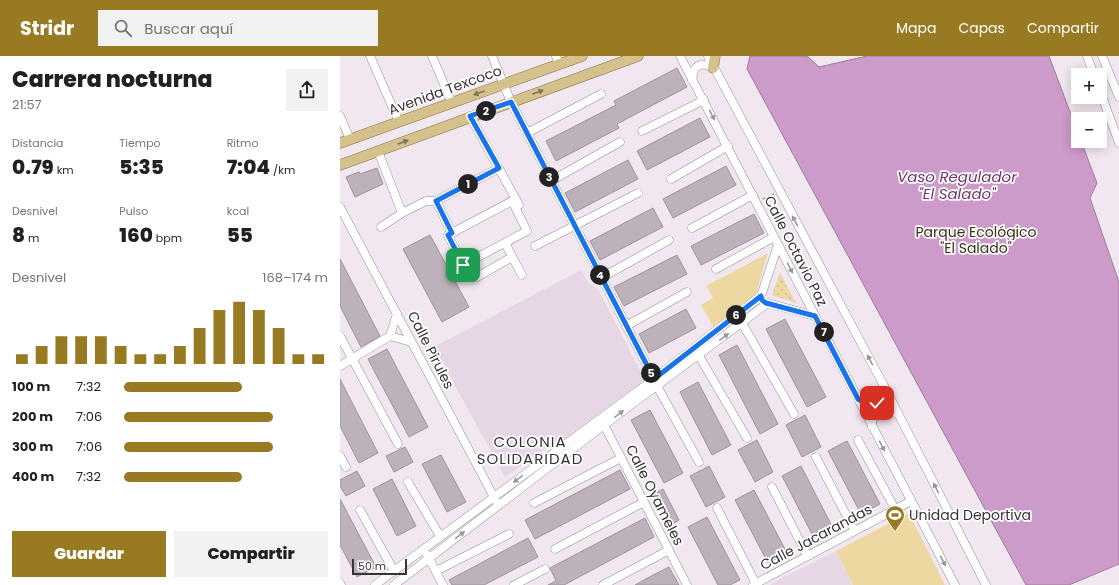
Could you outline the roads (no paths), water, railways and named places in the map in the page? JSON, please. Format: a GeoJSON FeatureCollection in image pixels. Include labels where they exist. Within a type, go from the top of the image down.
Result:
{"type":"FeatureCollection","features":[{"type":"Feature","properties":{"kind":"main road","name":"Avenida Texcoco"},"geometry":{"type":"LineString","coordinates":[[340,143],[504,84],[557,60],[582,56]]}},
{"type":"Feature","properties":{"kind":"main road"},"geometry":{"type":"LineString","coordinates":[[340,165],[470,116],[638,56]]}},
{"type":"Feature","properties":{"kind":"main road"},"geometry":{"type":"LineString","coordinates":[[713,68],[715,56]]}},
{"type":"Feature","properties":{"kind":"street"},"geometry":{"type":"LineString","coordinates":[[370,56],[399,122]]}},
{"type":"Feature","properties":{"kind":"street"},"geometry":{"type":"LineString","coordinates":[[432,56],[452,102]]}},
{"type":"Feature","properties":{"kind":"street"},"geometry":{"type":"LineString","coordinates":[[492,56],[511,102],[551,181],[576,226],[655,382],[699,462]]}},
{"type":"Feature","properties":{"kind":"street","name":"Calle Octavio Paz"},"geometry":{"type":"LineString","coordinates":[[680,56],[753,194],[872,428],[912,501],[955,585]]}},
{"type":"Feature","properties":{"kind":"street","name":"Calle Octavio Paz"},"geometry":{"type":"LineString","coordinates":[[708,56],[713,68],[883,384],[986,585]]}},
{"type":"Feature","properties":{"kind":"street"},"geometry":{"type":"LineString","coordinates":[[1087,56],[1091,68]]}},
{"type":"Feature","properties":{"kind":"street"},"geometry":{"type":"LineString","coordinates":[[1102,56],[1119,97],[1107,102]]}},
{"type":"Feature","properties":{"kind":"street"},"geometry":{"type":"LineString","coordinates":[[692,80],[694,70],[699,65],[705,64],[713,68]]}},
{"type":"Feature","properties":{"kind":"street"},"geometry":{"type":"LineString","coordinates":[[527,133],[601,94]]}},
{"type":"Feature","properties":{"kind":"street"},"geometry":{"type":"LineString","coordinates":[[642,131],[704,100]]}},
{"type":"Feature","properties":{"kind":"street"},"geometry":{"type":"LineString","coordinates":[[1105,104],[1119,143]]}},
{"type":"Feature","properties":{"kind":"street"},"geometry":{"type":"LineString","coordinates":[[340,116],[350,139]]}},
{"type":"Feature","properties":{"kind":"street"},"geometry":{"type":"LineString","coordinates":[[470,116],[516,199],[519,205],[515,207],[528,232],[463,265],[448,235],[516,199]]}},
{"type":"Feature","properties":{"kind":"street"},"geometry":{"type":"LineString","coordinates":[[551,181],[620,142]]}},
{"type":"Feature","properties":{"kind":"street"},"geometry":{"type":"LineString","coordinates":[[671,179],[728,146]]}},
{"type":"Feature","properties":{"kind":"street"},"geometry":{"type":"LineString","coordinates":[[378,151],[402,213]]}},
{"type":"Feature","properties":{"kind":"street"},"geometry":{"type":"LineString","coordinates":[[381,227],[402,213],[426,202],[436,201],[499,168]]}},
{"type":"Feature","properties":{"kind":"street"},"geometry":{"type":"LineString","coordinates":[[535,246],[638,193]]}},
{"type":"Feature","properties":{"kind":"street"},"geometry":{"type":"LineString","coordinates":[[692,228],[753,194]]}},
{"type":"Feature","properties":{"kind":"street"},"geometry":{"type":"LineString","coordinates":[[436,201],[452,233]]}},
{"type":"Feature","properties":{"kind":"street","name":"Calle Pirules"},"geometry":{"type":"LineString","coordinates":[[340,207],[493,498],[500,505]]}},
{"type":"Feature","properties":{"kind":"street"},"geometry":{"type":"LineString","coordinates":[[716,269],[774,237]]}},
{"type":"Feature","properties":{"kind":"street"},"geometry":{"type":"LineString","coordinates":[[601,278],[669,240]]}},
{"type":"Feature","properties":{"kind":"street"},"geometry":{"type":"LineString","coordinates":[[505,243],[522,275]]}},
{"type":"Feature","properties":{"kind":"street"},"geometry":{"type":"LineString","coordinates":[[394,585],[604,425],[761,296],[778,245]]}},
{"type":"Feature","properties":{"kind":"street"},"geometry":{"type":"LineString","coordinates":[[477,277],[512,257]]}},
{"type":"Feature","properties":{"kind":"street"},"geometry":{"type":"LineString","coordinates":[[626,326],[687,292]]}},
{"type":"Feature","properties":{"kind":"street"},"geometry":{"type":"LineString","coordinates":[[761,296],[762,300],[768,304],[815,316]]}},
{"type":"Feature","properties":{"kind":"street"},"geometry":{"type":"LineString","coordinates":[[375,585],[600,417],[699,356],[768,304]]}},
{"type":"Feature","properties":{"kind":"street"},"geometry":{"type":"LineString","coordinates":[[340,366],[390,336],[397,314]]}},
{"type":"Feature","properties":{"kind":"street"},"geometry":{"type":"LineString","coordinates":[[742,323],[794,414]]}},
{"type":"Feature","properties":{"kind":"street"},"geometry":{"type":"LineString","coordinates":[[340,336],[398,444]]}},
{"type":"Feature","properties":{"kind":"street"},"geometry":{"type":"LineString","coordinates":[[390,336],[411,342]]}},
{"type":"Feature","properties":{"kind":"street"},"geometry":{"type":"LineString","coordinates":[[699,356],[747,438]]}},
{"type":"Feature","properties":{"kind":"street"},"geometry":{"type":"LineString","coordinates":[[858,399],[867,404],[877,403],[884,395],[883,384]]}},
{"type":"Feature","properties":{"kind":"street"},"geometry":{"type":"LineString","coordinates":[[872,428],[874,417],[879,411],[887,409],[898,415]]}},
{"type":"Feature","properties":{"kind":"street","name":"Calle Oyameles"},"geometry":{"type":"LineString","coordinates":[[600,417],[687,585]]}},
{"type":"Feature","properties":{"kind":"street"},"geometry":{"type":"LineString","coordinates":[[858,440],[895,510]]}},
{"type":"Feature","properties":{"kind":"street"},"geometry":{"type":"LineString","coordinates":[[340,456],[346,467]]}},
{"type":"Feature","properties":{"kind":"street"},"geometry":{"type":"LineString","coordinates":[[816,457],[854,530]]}},
{"type":"Feature","properties":{"kind":"street"},"geometry":{"type":"LineString","coordinates":[[534,503],[621,458]]}},
{"type":"Feature","properties":{"kind":"street"},"geometry":{"type":"LineString","coordinates":[[408,482],[440,536]]}},
{"type":"Feature","properties":{"kind":"street"},"geometry":{"type":"LineString","coordinates":[[772,487],[807,556]]}},
{"type":"Feature","properties":{"kind":"street","name":"Calle Jacarandas"},"geometry":{"type":"LineString","coordinates":[[755,584],[854,530],[912,501]]}},
{"type":"Feature","properties":{"kind":"street"},"geometry":{"type":"LineString","coordinates":[[555,549],[644,502]]}},
{"type":"Feature","properties":{"kind":"street"},"geometry":{"type":"LineString","coordinates":[[717,508],[755,584]]}},
{"type":"Feature","properties":{"kind":"street"},"geometry":{"type":"LineString","coordinates":[[360,510],[394,571]]}},
{"type":"Feature","properties":{"kind":"street"},"geometry":{"type":"LineString","coordinates":[[436,572],[509,534]]}},
{"type":"Feature","properties":{"kind":"street"},"geometry":{"type":"LineString","coordinates":[[424,549],[443,585]]}},
{"type":"Feature","properties":{"kind":"street"},"geometry":{"type":"LineString","coordinates":[[603,585],[669,550]]}},
{"type":"Feature","properties":{"kind":"street"},"geometry":{"type":"LineString","coordinates":[[514,585],[545,569]]}},
{"type":"Feature","properties":{"kind":"water","name":"Vaso Regulador \"El Salado\""},"geometry":{"type":"Polygon","coordinates":[[[750,56],[807,56],[819,67],[867,56],[1049,56],[1071,114],[1071,148],[1084,148],[1097,183],[1090,198],[1119,282],[1119,564],[1069,585],[1026,585],[747,69],[750,56]]]}},
{"type":"Feature","properties":{"kind":"place","name":"Unidad Deportiva"},"geometry":{"type":"Point","coordinates":[895,532]}},
{"type":"Feature","properties":{"kind":"district","name":"COLONIA SOLIDARIDAD"},"geometry":{"type":"Point","coordinates":[530,450]}},
{"type":"Feature","properties":{"kind":"park label","name":"Parque Ecológico \"El Salado\""},"geometry":{"type":"Point","coordinates":[976,240]}}]}
